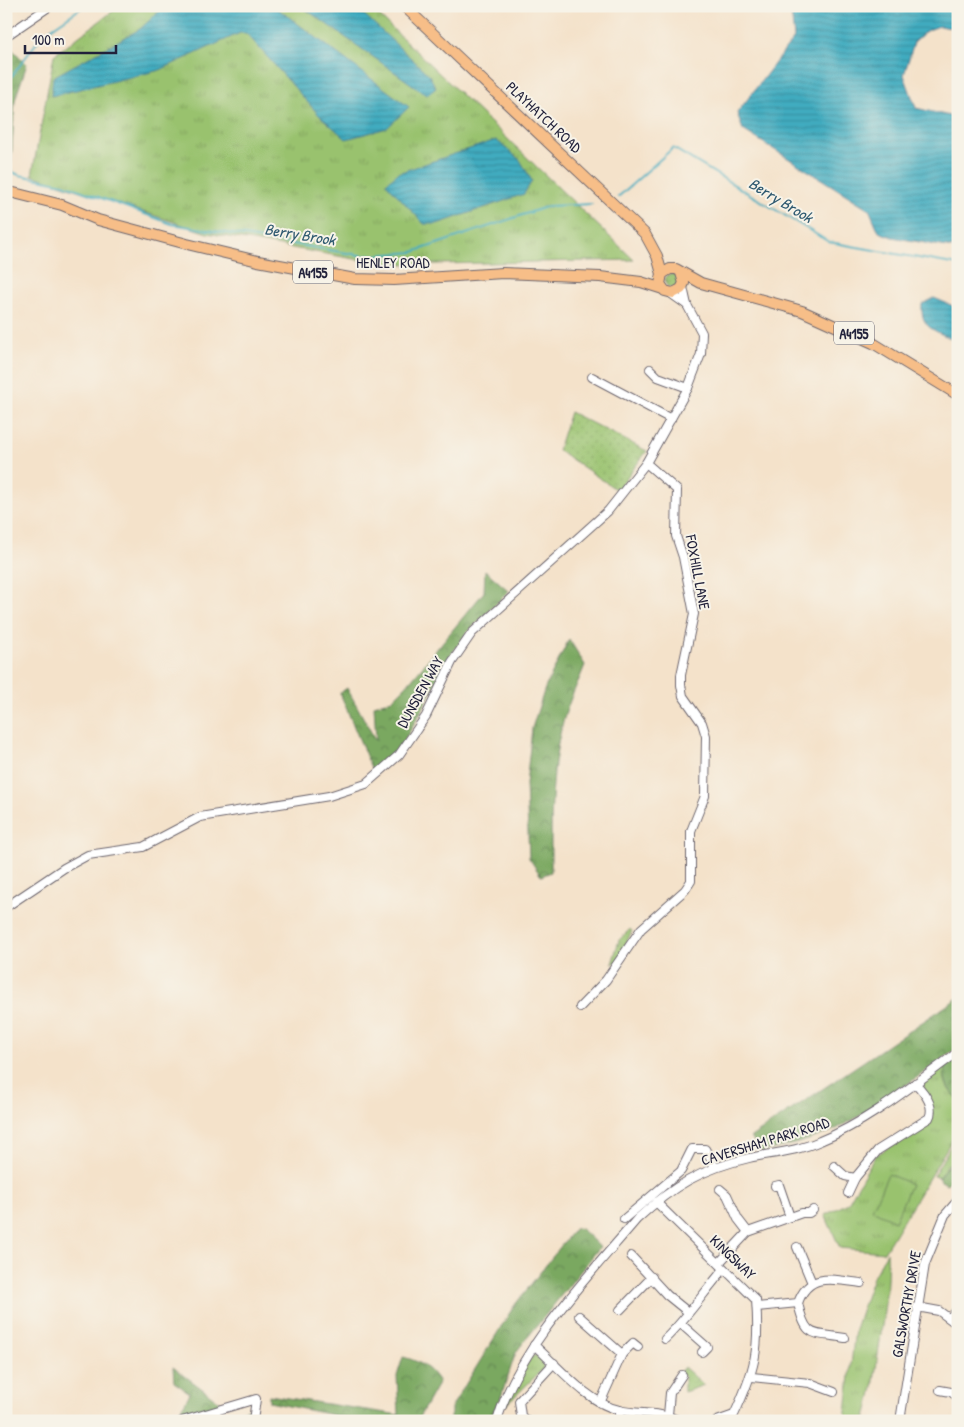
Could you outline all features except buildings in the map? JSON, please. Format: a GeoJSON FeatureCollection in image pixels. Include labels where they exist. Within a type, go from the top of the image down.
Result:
{"type":"FeatureCollection","features":[{"type":"Feature","properties":{"kind":"main road","name":"PLAYHATCH ROAD"},"geometry":{"type":"LineString","coordinates":[[404,6],[636,225],[649,240],[657,256],[661,274]]}},
{"type":"Feature","properties":{"kind":"main road","name":"HENLEY ROAD"},"geometry":{"type":"LineString","coordinates":[[6,191],[62,205],[98,220],[187,244],[267,263],[355,278],[394,280],[502,273],[600,277],[642,282],[667,291]]}},
{"type":"Feature","properties":{"kind":"main road","name":"PLAYHATCH ROAD"},"geometry":{"type":"LineString","coordinates":[[657,256],[677,271]]}},
{"type":"Feature","properties":{"kind":"main road"},"geometry":{"type":"LineString","coordinates":[[677,271],[684,279],[683,286],[676,292],[667,291],[660,284],[661,274],[677,271]]}},
{"type":"Feature","properties":{"kind":"main road","name":"A4155"},"geometry":{"type":"LineString","coordinates":[[677,271],[701,283],[802,311],[847,330],[958,395]]}},
{"type":"Feature","properties":{"kind":"main road","name":"HENLEY ROAD"},"geometry":{"type":"LineString","coordinates":[[642,282],[661,274]]}},
{"type":"Feature","properties":{"kind":"main road","name":"A4155"},"geometry":{"type":"LineString","coordinates":[[683,286],[701,283]]}},
{"type":"Feature","properties":{"kind":"street"},"geometry":{"type":"LineString","coordinates":[[6,36],[50,6]]}},
{"type":"Feature","properties":{"kind":"street","name":"DUNSDEN WAY"},"geometry":{"type":"LineString","coordinates":[[6,907],[64,868],[88,855],[143,847],[200,817],[329,796],[366,784],[399,755],[426,716],[452,662],[472,633],[608,511],[646,463],[688,388],[699,363],[702,344],[700,328],[687,305],[683,286]]}},
{"type":"Feature","properties":{"kind":"street","name":"DUNSDEN WAY"},"geometry":{"type":"LineString","coordinates":[[667,291],[687,305]]}},
{"type":"Feature","properties":{"kind":"street"},"geometry":{"type":"LineString","coordinates":[[650,369],[658,377],[688,388]]}},
{"type":"Feature","properties":{"kind":"street"},"geometry":{"type":"LineString","coordinates":[[592,377],[671,419]]}},
{"type":"Feature","properties":{"kind":"street","name":"FOXHILL LANE"},"geometry":{"type":"LineString","coordinates":[[580,1007],[606,980],[641,929],[685,890],[691,881],[691,831],[705,796],[706,736],[702,723],[683,696],[681,685],[694,614],[683,556],[676,536],[677,490],[646,463]]}},
{"type":"Feature","properties":{"kind":"street","name":"CAVERSHAM PARK ROAD"},"geometry":{"type":"LineString","coordinates":[[497,1421],[512,1383],[534,1345],[637,1219],[656,1202],[678,1185],[715,1167],[818,1142],[850,1127],[958,1052]]}},
{"type":"Feature","properties":{"kind":"street"},"geometry":{"type":"LineString","coordinates":[[848,1193],[855,1178],[878,1150],[929,1118],[931,1113],[930,1106],[915,1083]]}},
{"type":"Feature","properties":{"kind":"street"},"geometry":{"type":"LineString","coordinates":[[626,1216],[681,1171],[692,1149],[705,1149],[715,1167]]}},
{"type":"Feature","properties":{"kind":"street"},"geometry":{"type":"LineString","coordinates":[[834,1166],[845,1176],[855,1178]]}},
{"type":"Feature","properties":{"kind":"street"},"geometry":{"type":"LineString","coordinates":[[778,1185],[790,1217]]}},
{"type":"Feature","properties":{"kind":"street"},"geometry":{"type":"LineString","coordinates":[[720,1189],[727,1195],[738,1219],[748,1232]]}},
{"type":"Feature","properties":{"kind":"street","name":"GALSWORTHY DRIVE"},"geometry":{"type":"LineString","coordinates":[[900,1421],[924,1264],[945,1215],[958,1200]]}},
{"type":"Feature","properties":{"kind":"street","name":"KINGSWAY"},"geometry":{"type":"LineString","coordinates":[[656,1202],[754,1296],[757,1307]]}},
{"type":"Feature","properties":{"kind":"street"},"geometry":{"type":"LineString","coordinates":[[665,1339],[681,1324],[748,1232],[802,1213],[809,1213],[813,1210]]}},
{"type":"Feature","properties":{"kind":"street"},"geometry":{"type":"LineString","coordinates":[[801,1250],[812,1283]]}},
{"type":"Feature","properties":{"kind":"street"},"geometry":{"type":"LineString","coordinates":[[631,1256],[688,1312]]}},
{"type":"Feature","properties":{"kind":"street"},"geometry":{"type":"LineString","coordinates":[[620,1305],[652,1277]]}},
{"type":"Feature","properties":{"kind":"street"},"geometry":{"type":"LineString","coordinates":[[845,1338],[836,1333],[813,1334],[807,1330],[798,1303],[800,1297],[812,1283],[822,1279],[858,1281]]}},
{"type":"Feature","properties":{"kind":"street"},"geometry":{"type":"LineString","coordinates":[[717,1421],[737,1418],[752,1376],[758,1334],[757,1307],[798,1303]]}},
{"type":"Feature","properties":{"kind":"street"},"geometry":{"type":"LineString","coordinates":[[917,1307],[939,1311],[958,1325]]}},
{"type":"Feature","properties":{"kind":"street"},"geometry":{"type":"LineString","coordinates":[[950,1318],[958,1309]]}},
{"type":"Feature","properties":{"kind":"street"},"geometry":{"type":"LineString","coordinates":[[579,1316],[622,1354]]}},
{"type":"Feature","properties":{"kind":"street"},"geometry":{"type":"LineString","coordinates":[[681,1324],[706,1349]]}},
{"type":"Feature","properties":{"kind":"street"},"geometry":{"type":"LineString","coordinates":[[600,1403],[622,1354],[635,1343]]}},
{"type":"Feature","properties":{"kind":"street"},"geometry":{"type":"LineString","coordinates":[[534,1345],[600,1403],[620,1410],[668,1415],[680,1421]]}},
{"type":"Feature","properties":{"kind":"street"},"geometry":{"type":"LineString","coordinates":[[527,1421],[521,1416],[519,1401],[554,1363]]}},
{"type":"Feature","properties":{"kind":"street"},"geometry":{"type":"LineString","coordinates":[[752,1376],[810,1384],[834,1392]]}},
{"type":"Feature","properties":{"kind":"street"},"geometry":{"type":"LineString","coordinates":[[668,1415],[670,1393],[680,1380]]}},
{"type":"Feature","properties":{"kind":"street"},"geometry":{"type":"LineString","coordinates":[[940,1390],[951,1392],[958,1397]]}},
{"type":"Feature","properties":{"kind":"street"},"geometry":{"type":"LineString","coordinates":[[182,1421],[256,1399],[253,1421]]}},
{"type":"Feature","properties":{"kind":"street"},"geometry":{"type":"LineString","coordinates":[[618,1421],[620,1410]]}},
{"type":"Feature","properties":{"kind":"green space"},"geometry":{"type":"Polygon","coordinates":[[[120,6],[369,6],[634,260],[389,265],[207,233],[32,175],[54,55],[120,6]]]}},
{"type":"Feature","properties":{"kind":"green space"},"geometry":{"type":"Polygon","coordinates":[[[6,43],[27,64],[15,100],[11,164],[6,164],[6,43]]]}},
{"type":"Feature","properties":{"kind":"green space"},"geometry":{"type":"Polygon","coordinates":[[[672,274],[677,276],[679,281],[677,286],[672,288],[667,286],[665,281],[667,276],[672,274]]]}},
{"type":"Feature","properties":{"kind":"green space"},"geometry":{"type":"Polygon","coordinates":[[[570,412],[647,451],[617,490],[558,450],[570,412]]]}},
{"type":"Feature","properties":{"kind":"green space"},"geometry":{"type":"Polygon","coordinates":[[[485,570],[509,591],[466,634],[445,663],[422,710],[394,759],[372,770],[340,693],[347,688],[376,741],[374,705],[392,700],[407,685],[484,592],[485,570]]]}},
{"type":"Feature","properties":{"kind":"green space"},"geometry":{"type":"Polygon","coordinates":[[[569,639],[585,665],[568,706],[557,750],[552,791],[551,872],[541,876],[529,858],[526,784],[532,728],[545,688],[569,639]]]}},
{"type":"Feature","properties":{"kind":"green space"},"geometry":{"type":"Polygon","coordinates":[[[630,929],[632,931],[617,962],[612,964],[619,940],[630,929]]]}},
{"type":"Feature","properties":{"kind":"green space"},"geometry":{"type":"Polygon","coordinates":[[[958,998],[958,1048],[882,1101],[836,1129],[798,1143],[759,1152],[751,1137],[958,998]]]}},
{"type":"Feature","properties":{"kind":"green space"},"geometry":{"type":"Polygon","coordinates":[[[958,1058],[957,1099],[947,1084],[945,1067],[958,1058]]]}},
{"type":"Feature","properties":{"kind":"green space"},"geometry":{"type":"Polygon","coordinates":[[[945,1067],[947,1085],[958,1099],[958,1130],[884,1252],[840,1248],[825,1215],[848,1203],[875,1156],[931,1120],[923,1085],[926,1079],[945,1067]]]}},
{"type":"Feature","properties":{"kind":"green space"},"geometry":{"type":"Polygon","coordinates":[[[958,1134],[956,1162],[947,1165],[939,1177],[933,1176],[958,1134]]]}},
{"type":"Feature","properties":{"kind":"green space"},"geometry":{"type":"Polygon","coordinates":[[[958,1157],[958,1173],[947,1184],[941,1181],[939,1177],[941,1174],[948,1166],[956,1162],[958,1157]]]}},
{"type":"Feature","properties":{"kind":"green space"},"geometry":{"type":"Polygon","coordinates":[[[888,1174],[911,1184],[895,1221],[872,1210],[888,1174]]]}},
{"type":"Feature","properties":{"kind":"green space"},"geometry":{"type":"Polygon","coordinates":[[[575,1228],[581,1229],[600,1247],[516,1352],[493,1421],[451,1421],[451,1408],[514,1306],[575,1228]]]}},
{"type":"Feature","properties":{"kind":"green space"},"geometry":{"type":"Polygon","coordinates":[[[887,1252],[884,1308],[868,1411],[865,1421],[845,1421],[855,1329],[873,1277],[887,1252]]]}},
{"type":"Feature","properties":{"kind":"green space"},"geometry":{"type":"Polygon","coordinates":[[[535,1355],[542,1358],[544,1363],[543,1369],[505,1406],[530,1358],[535,1355]]]}},
{"type":"Feature","properties":{"kind":"green space"},"geometry":{"type":"Polygon","coordinates":[[[403,1357],[424,1365],[439,1382],[417,1421],[362,1421],[269,1402],[269,1395],[399,1415],[397,1376],[403,1357]]]}},
{"type":"Feature","properties":{"kind":"green space"},"geometry":{"type":"Polygon","coordinates":[[[173,1367],[225,1406],[175,1421],[190,1393],[174,1382],[173,1367]]]}},
{"type":"Feature","properties":{"kind":"green space"},"geometry":{"type":"Polygon","coordinates":[[[684,1367],[704,1385],[684,1392],[684,1377],[679,1373],[684,1367]]]}},
{"type":"Feature","properties":{"kind":"green space"},"geometry":{"type":"Polygon","coordinates":[[[251,1408],[250,1421],[212,1421],[251,1408]]]}},
{"type":"Feature","properties":{"kind":"water"},"geometry":{"type":"Polygon","coordinates":[[[165,6],[274,6],[409,107],[387,128],[346,139],[319,115],[246,33],[240,33],[160,70],[51,96],[53,77],[140,29],[165,6]]]}},
{"type":"Feature","properties":{"kind":"water"},"geometry":{"type":"Polygon","coordinates":[[[301,6],[355,6],[429,75],[436,88],[427,95],[301,6]]]}},
{"type":"Feature","properties":{"kind":"water"},"geometry":{"type":"Polygon","coordinates":[[[793,6],[958,6],[958,29],[939,26],[926,31],[914,42],[904,75],[916,108],[958,118],[958,249],[892,237],[879,232],[869,209],[743,130],[737,113],[794,38],[791,10],[793,6]]]}},
{"type":"Feature","properties":{"kind":"water"},"geometry":{"type":"Polygon","coordinates":[[[496,140],[520,160],[532,181],[524,194],[437,224],[424,224],[386,183],[398,173],[496,140]]]}},
{"type":"Feature","properties":{"kind":"water"},"geometry":{"type":"Polygon","coordinates":[[[934,298],[958,308],[958,344],[932,329],[924,320],[922,304],[934,298]]]}},
{"type":"Feature","properties":{"kind":"waterway"},"geometry":{"type":"LineString","coordinates":[[6,84],[43,34],[84,6]]}},
{"type":"Feature","properties":{"kind":"waterway","name":"Berry Brook"},"geometry":{"type":"LineString","coordinates":[[618,197],[673,148],[829,242],[958,265]]}},
{"type":"Feature","properties":{"kind":"waterway","name":"Berry Brook"},"geometry":{"type":"LineString","coordinates":[[6,169],[19,175],[63,184],[172,224],[365,256],[413,252],[549,206],[592,204]]}}]}
